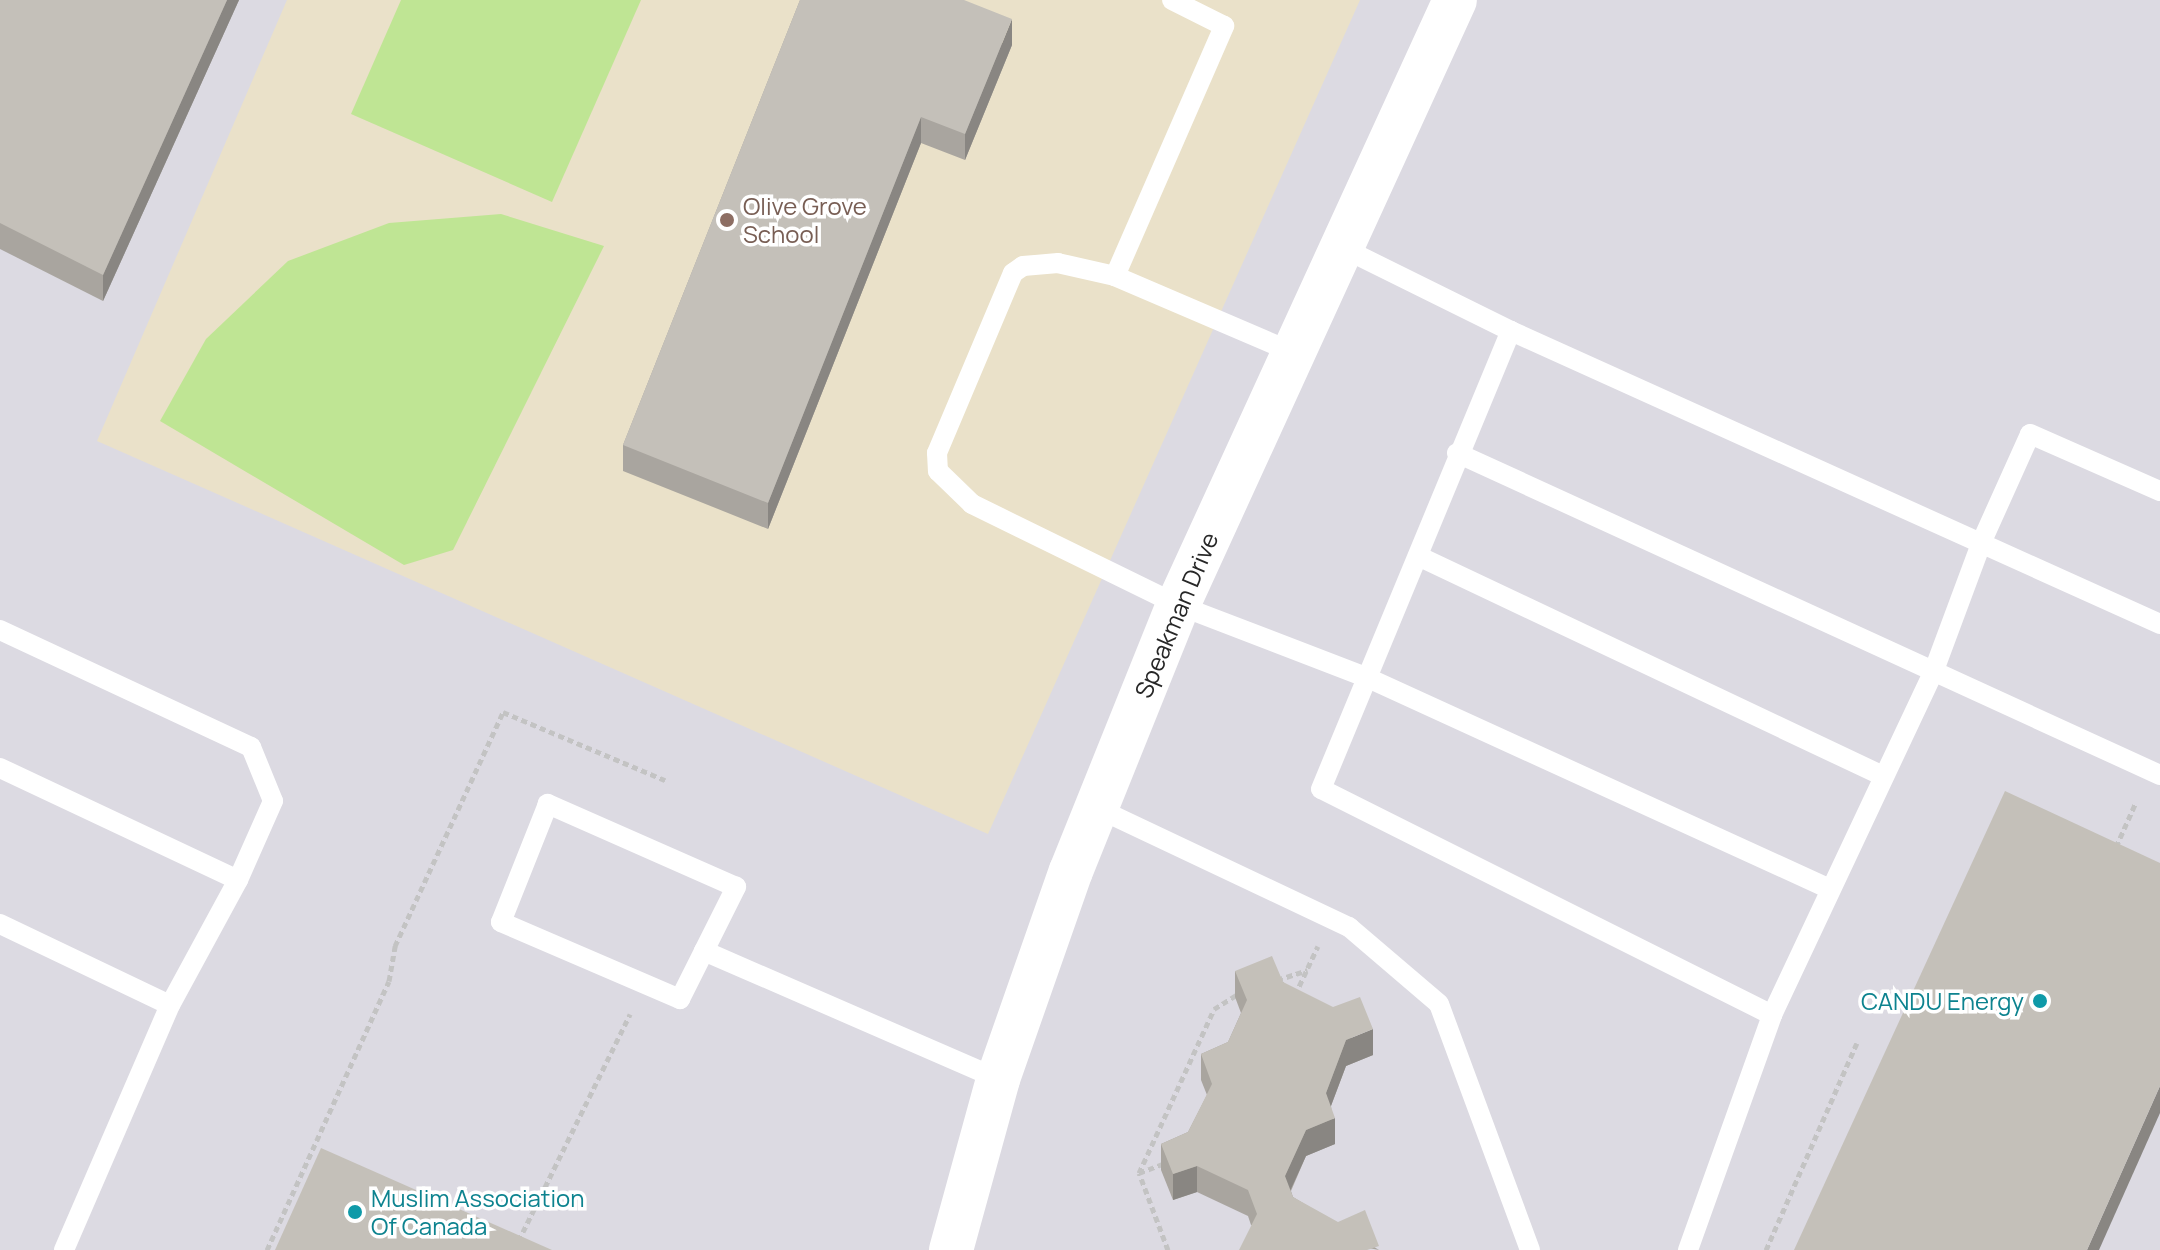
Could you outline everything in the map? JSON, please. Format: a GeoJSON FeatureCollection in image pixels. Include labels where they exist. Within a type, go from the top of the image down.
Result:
{"type":"FeatureCollection","features":[{"type":"Feature","properties":{"kind":"street","name":"Speakman Drive"},"geometry":{"type":"LineString","coordinates":[[951,1250],[998,1079],[1097,808],[1178,605],[1455,0]]}},
{"type":"Feature","properties":{"kind":"lane"},"geometry":{"type":"LineString","coordinates":[[1115,276],[1224,26],[1172,0]]}},
{"type":"Feature","properties":{"kind":"lane"},"geometry":{"type":"LineString","coordinates":[[1341,247],[1511,331],[1982,541],[2160,624]]}},
{"type":"Feature","properties":{"kind":"lane"},"geometry":{"type":"LineString","coordinates":[[1292,352],[1115,276],[1058,263],[1023,266],[1013,273],[937,453],[938,471],[972,504],[1178,605],[1368,678],[1830,889]]}},
{"type":"Feature","properties":{"kind":"lane"},"geometry":{"type":"LineString","coordinates":[[1511,331],[1457,453],[1418,556],[1321,789],[1772,1015]]}},
{"type":"Feature","properties":{"kind":"lane"},"geometry":{"type":"LineString","coordinates":[[1688,1250],[1772,1015],[1933,673],[1982,541],[2030,434],[2160,491]]}},
{"type":"Feature","properties":{"kind":"lane"},"geometry":{"type":"LineString","coordinates":[[1457,453],[2155,772]]}},
{"type":"Feature","properties":{"kind":"lane"},"geometry":{"type":"LineString","coordinates":[[1418,556],[1883,776]]}},
{"type":"Feature","properties":{"kind":"lane"},"geometry":{"type":"LineString","coordinates":[[0,630],[251,747],[273,801],[238,880],[170,1005],[64,1250]]}},
{"type":"Feature","properties":{"kind":"lane"},"geometry":{"type":"LineString","coordinates":[[0,768],[238,880]]}},
{"type":"Feature","properties":{"kind":"lane"},"geometry":{"type":"LineString","coordinates":[[548,804],[736,887],[704,951],[680,999],[501,922],[548,804]]}},
{"type":"Feature","properties":{"kind":"lane"},"geometry":{"type":"LineString","coordinates":[[1097,808],[1349,927],[1439,1004],[1530,1250]]}},
{"type":"Feature","properties":{"kind":"lane"},"geometry":{"type":"LineString","coordinates":[[0,924],[170,1005]]}},
{"type":"Feature","properties":{"kind":"lane"},"geometry":{"type":"LineString","coordinates":[[704,951],[998,1079]]}},
{"type":"Feature","properties":{"kind":"path"},"geometry":{"type":"LineString","coordinates":[[267,1250],[389,981],[395,946],[503,712],[665,780]]}},
{"type":"Feature","properties":{"kind":"path"},"geometry":{"type":"LineString","coordinates":[[2109,863],[2155,772]]}},
{"type":"Feature","properties":{"kind":"path"},"geometry":{"type":"LineString","coordinates":[[1293,1000],[1332,919]]}},
{"type":"Feature","properties":{"kind":"path"},"geometry":{"type":"LineString","coordinates":[[1265,985],[1307,970]]}},
{"type":"Feature","properties":{"kind":"path"},"geometry":{"type":"LineString","coordinates":[[514,1250],[645,983]]}},
{"type":"Feature","properties":{"kind":"path"},"geometry":{"type":"LineString","coordinates":[[1168,1250],[1139,1173],[1214,1009],[1223,999],[1251,990]]}},
{"type":"Feature","properties":{"kind":"path"},"geometry":{"type":"LineString","coordinates":[[1766,1250],[1857,1043]]}},
{"type":"Feature","properties":{"kind":"path"},"geometry":{"type":"LineString","coordinates":[[313,1149],[327,1155]]}},
{"type":"Feature","properties":{"kind":"path"},"geometry":{"type":"LineString","coordinates":[[1139,1173],[1175,1159]]}},
{"type":"Feature","properties":{"kind":"path"},"geometry":{"type":"LineString","coordinates":[[504,1236],[526,1246]]}},
{"type":"Feature","properties":{"kind":"shaded area"},"geometry":{"type":"Polygon","coordinates":[[[0,0],[2160,0],[2160,1250],[0,1250],[0,0]]]}},
{"type":"Feature","properties":{"kind":"shaded area","name":"Olive Grove School"},"geometry":{"type":"Polygon","coordinates":[[[287,0],[1360,0],[988,834],[97,441],[287,0]]]}},
{"type":"Feature","properties":{"kind":"green space"},"geometry":{"type":"Polygon","coordinates":[[[401,0],[641,0],[552,202],[351,114],[401,0]]]}},
{"type":"Feature","properties":{"kind":"green space"},"geometry":{"type":"Polygon","coordinates":[[[501,214],[604,246],[453,550],[404,565],[160,421],[206,339],[288,261],[389,223],[501,214]]]}},
{"type":"Feature","properties":{"kind":"building"},"geometry":{"type":"Polygon","coordinates":[[[0,0],[227,0],[103,275],[0,223],[0,0]]]}},
{"type":"Feature","properties":{"kind":"building"},"geometry":{"type":"Polygon","coordinates":[[[800,0],[964,0],[1012,19],[965,134],[921,117],[768,503],[623,445],[800,0]]]}},
{"type":"Feature","properties":{"kind":"building","name":"CANDU Energy"},"geometry":{"type":"Polygon","coordinates":[[[2005,791],[2160,863],[2160,1086],[2087,1250],[1794,1250],[2005,791]]]}},
{"type":"Feature","properties":{"kind":"building"},"geometry":{"type":"Polygon","coordinates":[[[1272,956],[1283,982],[1333,1007],[1360,997],[1373,1029],[1346,1040],[1326,1093],[1335,1118],[1306,1130],[1285,1176],[1293,1197],[1338,1222],[1365,1210],[1379,1246],[1367,1250],[1239,1250],[1257,1214],[1248,1190],[1197,1166],[1173,1174],[1161,1144],[1188,1132],[1212,1084],[1201,1054],[1228,1042],[1247,1000],[1235,971],[1272,956]]]}},
{"type":"Feature","properties":{"kind":"building"},"geometry":{"type":"Polygon","coordinates":[[[321,1148],[552,1250],[275,1250],[321,1148]]]}},
{"type":"Feature","properties":{"kind":"place","name":"Olive Grove School"},"geometry":{"type":"Point","coordinates":[727,220]}},
{"type":"Feature","properties":{"kind":"place","name":"CANDU Energy"},"geometry":{"type":"Point","coordinates":[2040,1001]}},
{"type":"Feature","properties":{"kind":"place","name":"Muslim Association Of Canada"},"geometry":{"type":"Point","coordinates":[355,1212]}}]}
